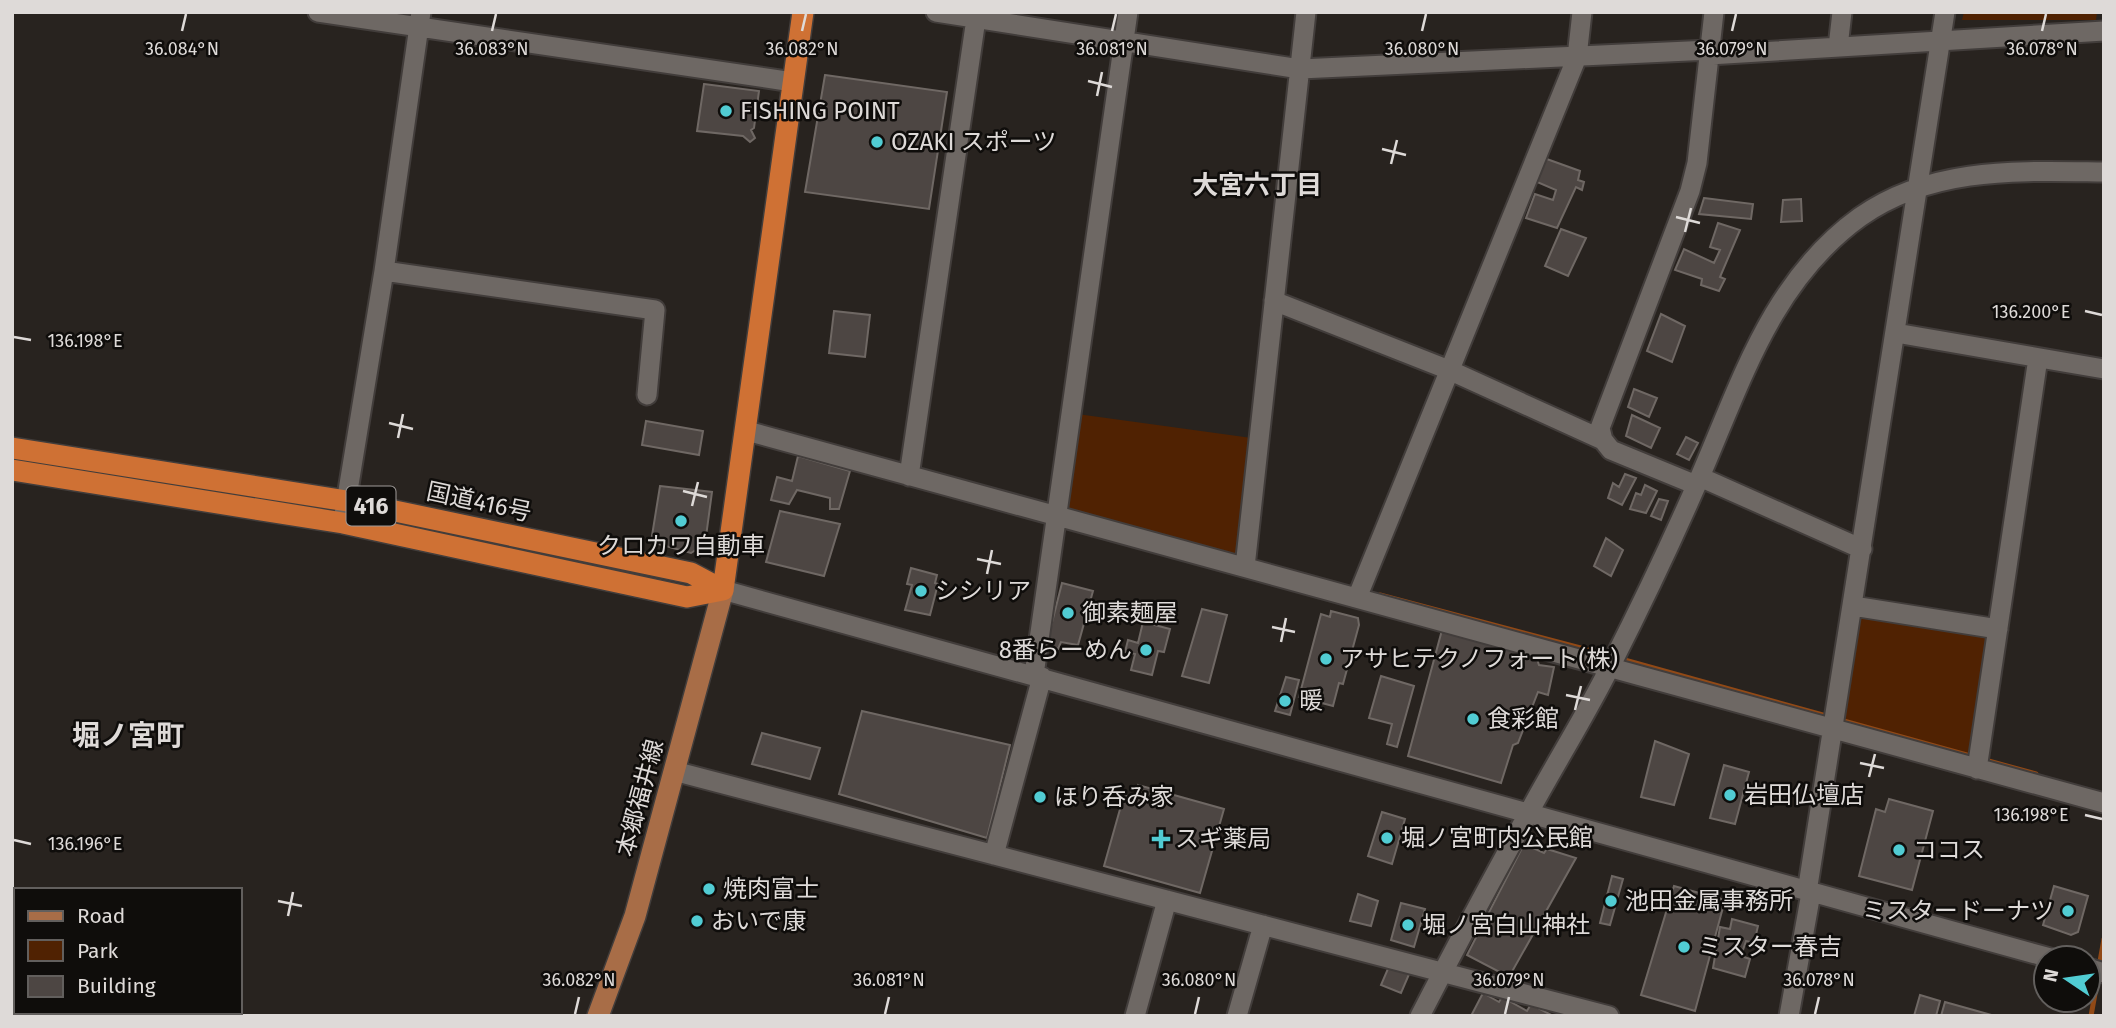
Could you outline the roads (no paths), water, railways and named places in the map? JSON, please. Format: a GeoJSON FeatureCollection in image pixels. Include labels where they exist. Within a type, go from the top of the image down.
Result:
{"type":"FeatureCollection","features":[{"type":"Feature","properties":{"kind":"highway"},"geometry":{"type":"LineString","coordinates":[[723,590],[803,12]]}},
{"type":"Feature","properties":{"kind":"highway","name":"国道416号"},"geometry":{"type":"LineString","coordinates":[[12,448],[347,501],[691,573],[723,590]]}},
{"type":"Feature","properties":{"kind":"highway","name":"国道416号"},"geometry":{"type":"LineString","coordinates":[[12,470],[343,523],[687,597],[723,590]]}},
{"type":"Feature","properties":{"kind":"main road","name":"本郷福井線"},"geometry":{"type":"LineString","coordinates":[[598,1016],[630,932],[723,590]]}},
{"type":"Feature","properties":{"kind":"street"},"geometry":{"type":"LineString","coordinates":[[318,12],[420,19],[793,82]]}},
{"type":"Feature","properties":{"kind":"street"},"geometry":{"type":"LineString","coordinates":[[936,12],[976,15],[1300,69],[1838,47],[2104,30]]}},
{"type":"Feature","properties":{"kind":"street"},"geometry":{"type":"LineString","coordinates":[[994,855],[1038,676],[1056,516],[1128,12]]}},
{"type":"Feature","properties":{"kind":"street"},"geometry":{"type":"LineString","coordinates":[[1245,567],[1306,12]]}},
{"type":"Feature","properties":{"kind":"street"},"geometry":{"type":"LineString","coordinates":[[1357,598],[1577,57],[1583,12]]}},
{"type":"Feature","properties":{"kind":"street"},"geometry":{"type":"LineString","coordinates":[[1714,12],[1697,163],[1690,191],[1600,428],[1603,440],[1611,450],[1698,481],[1862,548]]}},
{"type":"Feature","properties":{"kind":"street"},"geometry":{"type":"LineString","coordinates":[[1838,47],[1842,12]]}},
{"type":"Feature","properties":{"kind":"street"},"geometry":{"type":"LineString","coordinates":[[1789,1016],[1945,12]]}},
{"type":"Feature","properties":{"kind":"street"},"geometry":{"type":"LineString","coordinates":[[909,475],[976,15]]}},
{"type":"Feature","properties":{"kind":"street"},"geometry":{"type":"LineString","coordinates":[[343,523],[384,271],[420,19]]}},
{"type":"Feature","properties":{"kind":"street"},"geometry":{"type":"LineString","coordinates":[[1420,1016],[1528,813],[1610,667],[1698,481],[1757,341],[1777,306],[1803,271],[1833,238],[1863,216],[1919,188],[1976,173],[2104,172]]}},
{"type":"Feature","properties":{"kind":"street"},"geometry":{"type":"LineString","coordinates":[[384,271],[654,310],[647,395]]}},
{"type":"Feature","properties":{"kind":"street"},"geometry":{"type":"LineString","coordinates":[[1274,301],[1449,370],[1603,440]]}},
{"type":"Feature","properties":{"kind":"street"},"geometry":{"type":"LineString","coordinates":[[1896,334],[2104,369]]}},
{"type":"Feature","properties":{"kind":"street"},"geometry":{"type":"LineString","coordinates":[[1977,769],[2038,358]]}},
{"type":"Feature","properties":{"kind":"street"},"geometry":{"type":"LineString","coordinates":[[747,431],[2104,803]]}},
{"type":"Feature","properties":{"kind":"street"},"geometry":{"type":"LineString","coordinates":[[723,590],[2032,953]]}},
{"type":"Feature","properties":{"kind":"street"},"geometry":{"type":"LineString","coordinates":[[1853,606],[1998,629]]}},
{"type":"Feature","properties":{"kind":"street"},"geometry":{"type":"LineString","coordinates":[[674,771],[1443,971],[1578,1012],[1609,1016]]}},
{"type":"Feature","properties":{"kind":"street"},"geometry":{"type":"LineString","coordinates":[[1135,1016],[1167,900]]}},
{"type":"Feature","properties":{"kind":"street"},"geometry":{"type":"LineString","coordinates":[[1237,1016],[1263,925]]}},
{"type":"Feature","properties":{"kind":"waterway"},"geometry":{"type":"LineString","coordinates":[[1380,595],[1611,656]]}},
{"type":"Feature","properties":{"kind":"waterway"},"geometry":{"type":"LineString","coordinates":[[1621,659],[1830,717]]}},
{"type":"Feature","properties":{"kind":"waterway"},"geometry":{"type":"LineString","coordinates":[[1840,720],[2036,774]]}},
{"type":"Feature","properties":{"kind":"waterway"},"geometry":{"type":"LineString","coordinates":[[2102,950],[2104,939]]}},
{"type":"Feature","properties":{"kind":"place","name":"FISHING POINT"},"geometry":{"type":"Point","coordinates":[726,111]}},
{"type":"Feature","properties":{"kind":"place","name":"OZAKI スポーツ"},"geometry":{"type":"Point","coordinates":[877,142]}},
{"type":"Feature","properties":{"kind":"place","name":"クロカワ自動車"},"geometry":{"type":"Point","coordinates":[681,521]}},
{"type":"Feature","properties":{"kind":"place","name":"シシリア"},"geometry":{"type":"Point","coordinates":[921,591]}},
{"type":"Feature","properties":{"kind":"place","name":"御素麺屋"},"geometry":{"type":"Point","coordinates":[1068,613]}},
{"type":"Feature","properties":{"kind":"place","name":"8番らーめん"},"geometry":{"type":"Point","coordinates":[1146,650]}},
{"type":"Feature","properties":{"kind":"place","name":"アサヒテクノフォート(株)"},"geometry":{"type":"Point","coordinates":[1326,659]}},
{"type":"Feature","properties":{"kind":"place","name":"暖"},"geometry":{"type":"Point","coordinates":[1285,701]}},
{"type":"Feature","properties":{"kind":"place","name":"食彩館"},"geometry":{"type":"Point","coordinates":[1473,719]}},
{"type":"Feature","properties":{"kind":"place","name":"岩田仏壇店"},"geometry":{"type":"Point","coordinates":[1730,795]}},
{"type":"Feature","properties":{"kind":"place","name":"ほり呑み家"},"geometry":{"type":"Point","coordinates":[1040,797]}},
{"type":"Feature","properties":{"kind":"place","name":"堀ノ宮町内公民館"},"geometry":{"type":"Point","coordinates":[1387,838]}},
{"type":"Feature","properties":{"kind":"place","name":"スギ薬局"},"geometry":{"type":"Point","coordinates":[1161,839]}},
{"type":"Feature","properties":{"kind":"place","name":"ココス"},"geometry":{"type":"Point","coordinates":[1899,850]}},
{"type":"Feature","properties":{"kind":"place","name":"焼肉富士"},"geometry":{"type":"Point","coordinates":[709,889]}},
{"type":"Feature","properties":{"kind":"place","name":"池田金属事務所"},"geometry":{"type":"Point","coordinates":[1611,901]}},
{"type":"Feature","properties":{"kind":"place","name":"ミスタードーナツ"},"geometry":{"type":"Point","coordinates":[2068,911]}},
{"type":"Feature","properties":{"kind":"place","name":"おいで康"},"geometry":{"type":"Point","coordinates":[697,921]}},
{"type":"Feature","properties":{"kind":"place","name":"堀ノ宮白山神社"},"geometry":{"type":"Point","coordinates":[1408,925]}},
{"type":"Feature","properties":{"kind":"place","name":"ミスター春吉"},"geometry":{"type":"Point","coordinates":[1684,947]}},
{"type":"Feature","properties":{"kind":"district","name":"大宮六丁目"},"geometry":{"type":"Point","coordinates":[1257,185]}},
{"type":"Feature","properties":{"kind":"district","name":"堀ノ宮町"},"geometry":{"type":"Point","coordinates":[128,735]}}]}
